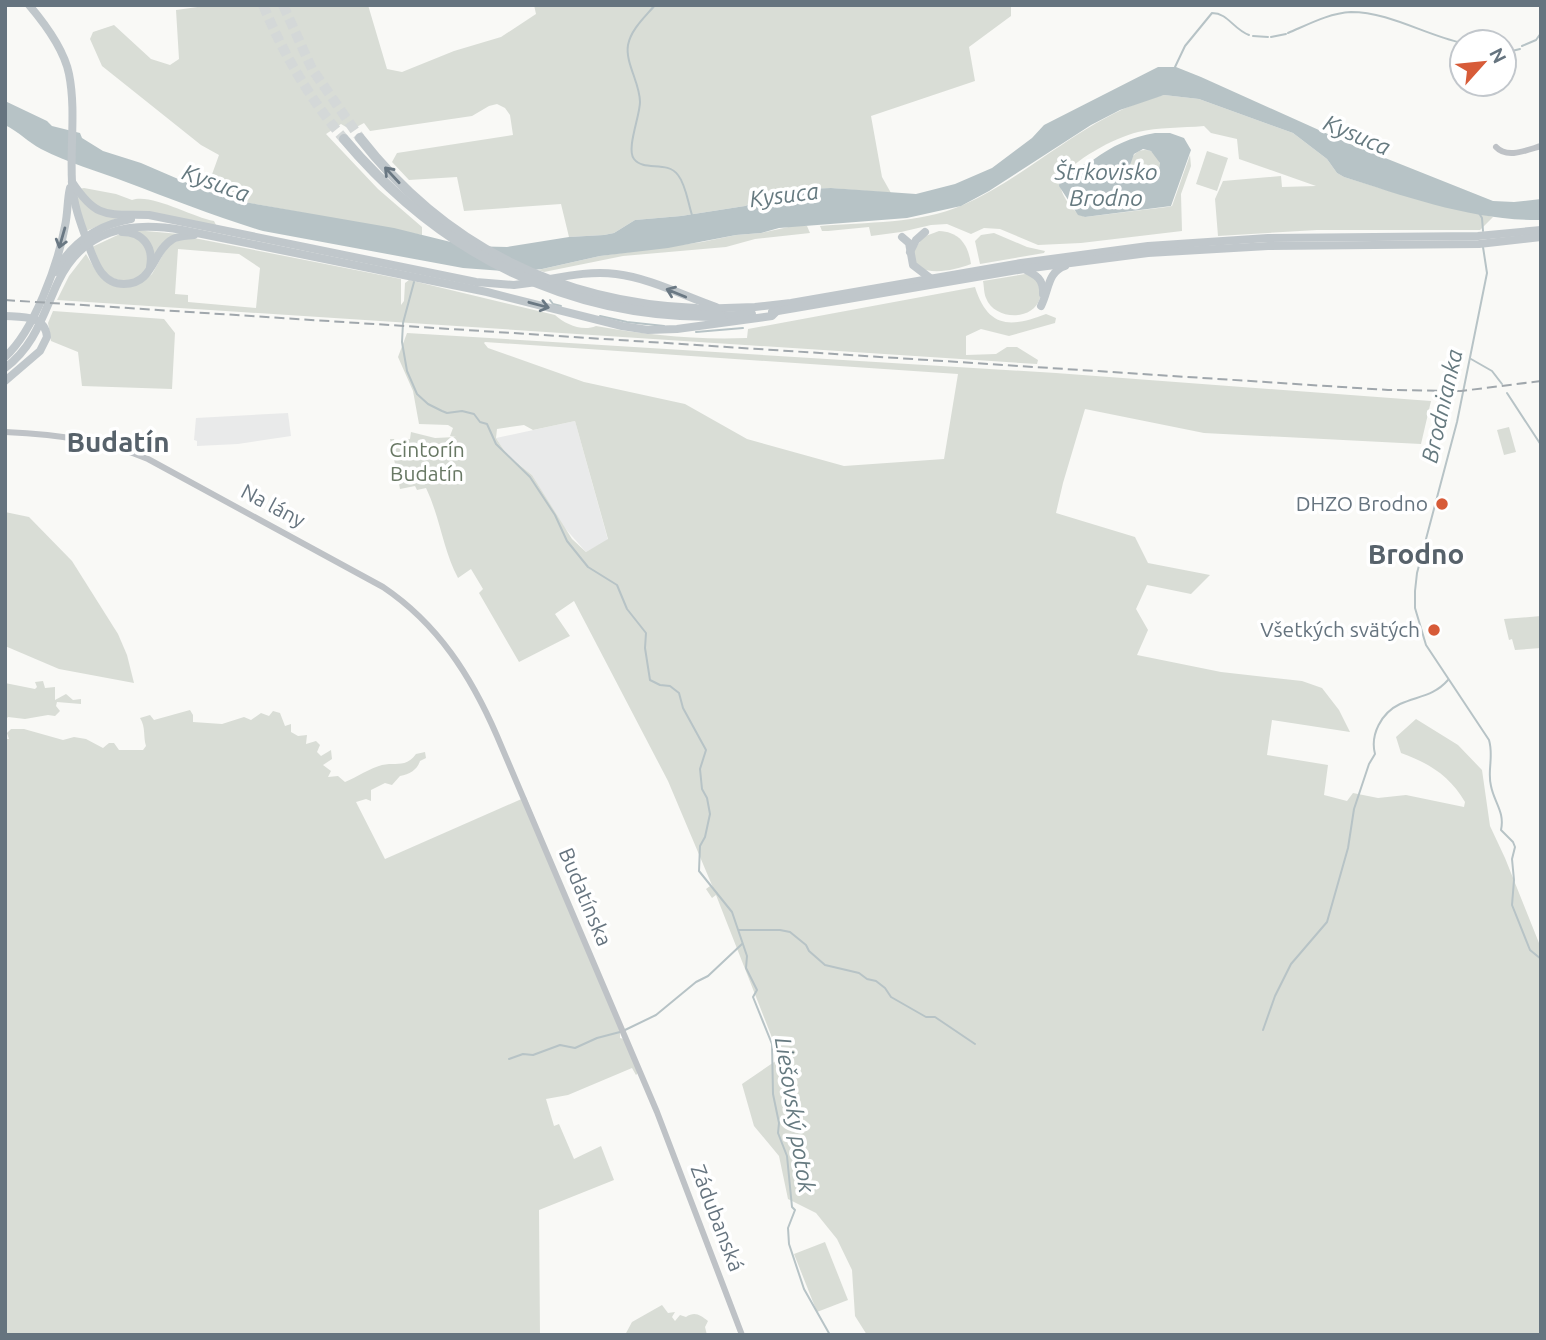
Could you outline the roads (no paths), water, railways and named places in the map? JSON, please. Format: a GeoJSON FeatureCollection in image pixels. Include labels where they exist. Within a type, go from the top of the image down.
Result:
{"type":"FeatureCollection","features":[{"type":"Feature","properties":{"kind":"highway"},"geometry":{"type":"LineString","coordinates":[[360,138],[416,199],[456,232],[509,263],[566,286],[610,299],[696,309]]}},
{"type":"Feature","properties":{"kind":"highway"},"geometry":{"type":"LineString","coordinates":[[344,139],[392,191],[452,238],[505,269],[549,288],[609,306],[670,315],[721,312]]}},
{"type":"Feature","properties":{"kind":"main road"},"geometry":{"type":"LineString","coordinates":[[5,368],[23,353],[31,333],[65,229],[72,182],[71,84],[65,60],[29,5]]}},
{"type":"Feature","properties":{"kind":"main road"},"geometry":{"type":"LineString","coordinates":[[72,182],[84,200],[102,212],[114,215],[149,215],[416,274],[612,324],[648,330],[705,327],[772,316],[777,312]]}},
{"type":"Feature","properties":{"kind":"main road"},"geometry":{"type":"LineString","coordinates":[[72,182],[78,214],[94,260],[102,274],[112,282],[134,283],[153,268],[160,251],[167,243],[180,237],[200,234]]}},
{"type":"Feature","properties":{"kind":"main road"},"geometry":{"type":"LineString","coordinates":[[43,293],[60,264],[78,248],[123,221],[156,218]]}},
{"type":"Feature","properties":{"kind":"main road"},"geometry":{"type":"LineString","coordinates":[[98,235],[140,225],[165,227],[416,274],[497,285],[526,284],[589,273],[613,273],[632,277],[721,312],[791,303],[1069,256],[1193,242],[1293,238],[1484,240],[1541,230]]}},
{"type":"Feature","properties":{"kind":"main road"},"geometry":{"type":"LineString","coordinates":[[98,235],[126,232],[135,233],[143,239],[151,255],[145,276]]}},
{"type":"Feature","properties":{"kind":"main road"},"geometry":{"type":"LineString","coordinates":[[910,252],[916,240],[925,232]]}},
{"type":"Feature","properties":{"kind":"main road"},"geometry":{"type":"LineString","coordinates":[[902,237],[908,243],[913,265],[930,278]]}},
{"type":"Feature","properties":{"kind":"main road"},"geometry":{"type":"LineString","coordinates":[[696,309],[777,312],[1024,269],[1148,253],[1268,246],[1541,237]]}},
{"type":"Feature","properties":{"kind":"main road"},"geometry":{"type":"LineString","coordinates":[[5,357],[31,333],[78,248]]}},
{"type":"Feature","properties":{"kind":"main road"},"geometry":{"type":"LineString","coordinates":[[1024,269],[1040,278],[1043,285],[1041,306],[1049,280],[1057,269],[1082,260]]}},
{"type":"Feature","properties":{"kind":"main road"},"geometry":{"type":"LineString","coordinates":[[5,316],[37,320],[45,326],[47,337],[43,348],[5,381]]}},
{"type":"Feature","properties":{"kind":"street"},"geometry":{"type":"LineString","coordinates":[[1496,147],[1501,152],[1508,153],[1541,146]]}},
{"type":"Feature","properties":{"kind":"street","name":"Na lány"},"geometry":{"type":"LineString","coordinates":[[5,432],[107,444],[135,454],[356,571],[396,596],[426,623],[455,657],[478,694]]}},
{"type":"Feature","properties":{"kind":"street","name":"Budatínska"},"geometry":{"type":"LineString","coordinates":[[478,694],[658,1115]]}},
{"type":"Feature","properties":{"kind":"street","name":"Zádubanská"},"geometry":{"type":"LineString","coordinates":[[658,1115],[742,1335]]}},
{"type":"Feature","properties":{"kind":"water","name":"Kysuca"},"geometry":{"type":"Polygon","coordinates":[[[1158,67],[1176,67],[1201,77],[1350,144],[1493,201],[1541,199],[1541,220],[1491,217],[1466,212],[1416,200],[1344,177],[1337,173],[1327,159],[1293,133],[1199,99],[1164,95],[1120,110],[1091,125],[961,206],[907,218],[779,228],[517,272],[463,268],[263,231],[62,159],[36,146],[5,125],[5,101],[52,126],[80,133],[82,138],[103,151],[141,163],[206,191],[244,202],[394,228],[467,246],[507,247],[569,237],[604,235],[614,233],[635,220],[745,206],[778,194],[805,189],[831,188],[916,194],[955,184],[992,168],[1032,138],[1044,125],[1158,67]]]}},
{"type":"Feature","properties":{"kind":"water","name":"Štrkovisko Brodno"},"geometry":{"type":"Polygon","coordinates":[[[1170,133],[1184,138],[1191,150],[1171,206],[1085,217],[1078,215],[1059,186],[1064,176],[1115,146],[1146,135],[1170,133]],[[1143,149],[1134,154],[1130,165],[1136,176],[1144,181],[1154,177],[1160,163],[1151,151],[1143,149]]]}},
{"type":"Feature","properties":{"kind":"waterway"},"geometry":{"type":"LineString","coordinates":[[655,5],[635,28],[628,45],[640,102],[632,140],[632,154],[638,163],[668,168],[678,175],[692,215]]}},
{"type":"Feature","properties":{"kind":"waterway"},"geometry":{"type":"LineString","coordinates":[[1288,33],[1326,17],[1351,12],[1379,16],[1448,39]]}},
{"type":"Feature","properties":{"kind":"waterway"},"geometry":{"type":"LineString","coordinates":[[1175,67],[1185,46],[1212,13],[1227,18],[1249,35]]}},
{"type":"Feature","properties":{"kind":"waterway"},"geometry":{"type":"LineString","coordinates":[[1522,46],[1536,40],[1541,33]]}},
{"type":"Feature","properties":{"kind":"waterway"},"geometry":{"type":"LineString","coordinates":[[1271,37],[1286,34]]}},
{"type":"Feature","properties":{"kind":"waterway"},"geometry":{"type":"LineString","coordinates":[[1253,36],[1268,37]]}},
{"type":"Feature","properties":{"kind":"waterway","name":"Brodnianka"},"geometry":{"type":"LineString","coordinates":[[1479,213],[1483,231]]}},
{"type":"Feature","properties":{"kind":"waterway","name":"Brodnianka"},"geometry":{"type":"LineString","coordinates":[[1483,247],[1487,273],[1457,422],[1417,573],[1415,608],[1426,645],[1489,740],[1490,780],[1500,812],[1501,830],[1515,847],[1512,859],[1512,905],[1530,950],[1541,959]]}},
{"type":"Feature","properties":{"kind":"waterway","name":"Liešovský potok"},"geometry":{"type":"LineString","coordinates":[[414,282],[403,323],[402,342],[407,371],[417,394],[442,411],[474,414],[480,422],[487,424],[496,444],[530,477],[555,515],[567,541],[588,567],[617,585],[627,609],[646,633],[645,648],[650,680],[670,686],[679,693],[683,708],[706,750],[700,769],[702,789],[710,814],[700,846],[699,871],[732,912],[747,956],[746,968],[757,990],[753,997],[772,1044],[773,1094],[779,1123],[778,1133],[787,1156],[792,1207],[795,1210],[788,1228],[789,1244],[804,1289],[830,1335]]}},
{"type":"Feature","properties":{"kind":"waterway"},"geometry":{"type":"LineString","coordinates":[[550,300],[561,306]]}},
{"type":"Feature","properties":{"kind":"waterway"},"geometry":{"type":"LineString","coordinates":[[600,316],[664,326]]}},
{"type":"Feature","properties":{"kind":"waterway"},"geometry":{"type":"LineString","coordinates":[[696,332],[743,328]]}},
{"type":"Feature","properties":{"kind":"waterway"},"geometry":{"type":"LineString","coordinates":[[1471,359],[1492,371],[1502,384]]}},
{"type":"Feature","properties":{"kind":"waterway"},"geometry":{"type":"LineString","coordinates":[[1507,393],[1541,445]]}},
{"type":"Feature","properties":{"kind":"waterway"},"geometry":{"type":"LineString","coordinates":[[1263,1030],[1275,996],[1291,964],[1327,922],[1348,848],[1354,809],[1375,754],[1374,739],[1378,725],[1393,708],[1431,693],[1448,680]]}},
{"type":"Feature","properties":{"kind":"waterway"},"geometry":{"type":"LineString","coordinates":[[739,930],[790,932],[825,965],[859,973],[876,981],[891,997],[926,1017],[935,1017],[975,1044]]}},
{"type":"Feature","properties":{"kind":"waterway"},"geometry":{"type":"LineString","coordinates":[[625,1030],[656,1015],[696,982],[708,976],[742,944]]}},
{"type":"Feature","properties":{"kind":"waterway"},"geometry":{"type":"LineString","coordinates":[[509,1059],[523,1054],[533,1055],[560,1045],[575,1048],[620,1032]]}},
{"type":"Feature","properties":{"kind":"tunnel"},"geometry":{"type":"LineString","coordinates":[[263,5],[298,75],[344,139]]}},
{"type":"Feature","properties":{"kind":"tunnel"},"geometry":{"type":"LineString","coordinates":[[283,5],[312,69],[360,138]]}},
{"type":"Feature","properties":{"kind":"railway"},"geometry":{"type":"LineString","coordinates":[[5,300],[1388,390],[1461,391],[1541,381]]}},
{"type":"Feature","properties":{"kind":"place","name":"DHZO Brodno"},"geometry":{"type":"Point","coordinates":[1442,504]}},
{"type":"Feature","properties":{"kind":"place","name":"Všetkých svätých"},"geometry":{"type":"Point","coordinates":[1434,630]}},
{"type":"Feature","properties":{"kind":"district","name":"Budatín"},"geometry":{"type":"Point","coordinates":[118,442]}},
{"type":"Feature","properties":{"kind":"district","name":"Brodno"},"geometry":{"type":"Point","coordinates":[1416,554]}},
{"type":"Feature","properties":{"kind":"park label","name":"Cintorín Budatín"},"geometry":{"type":"Point","coordinates":[427,462]}}]}
